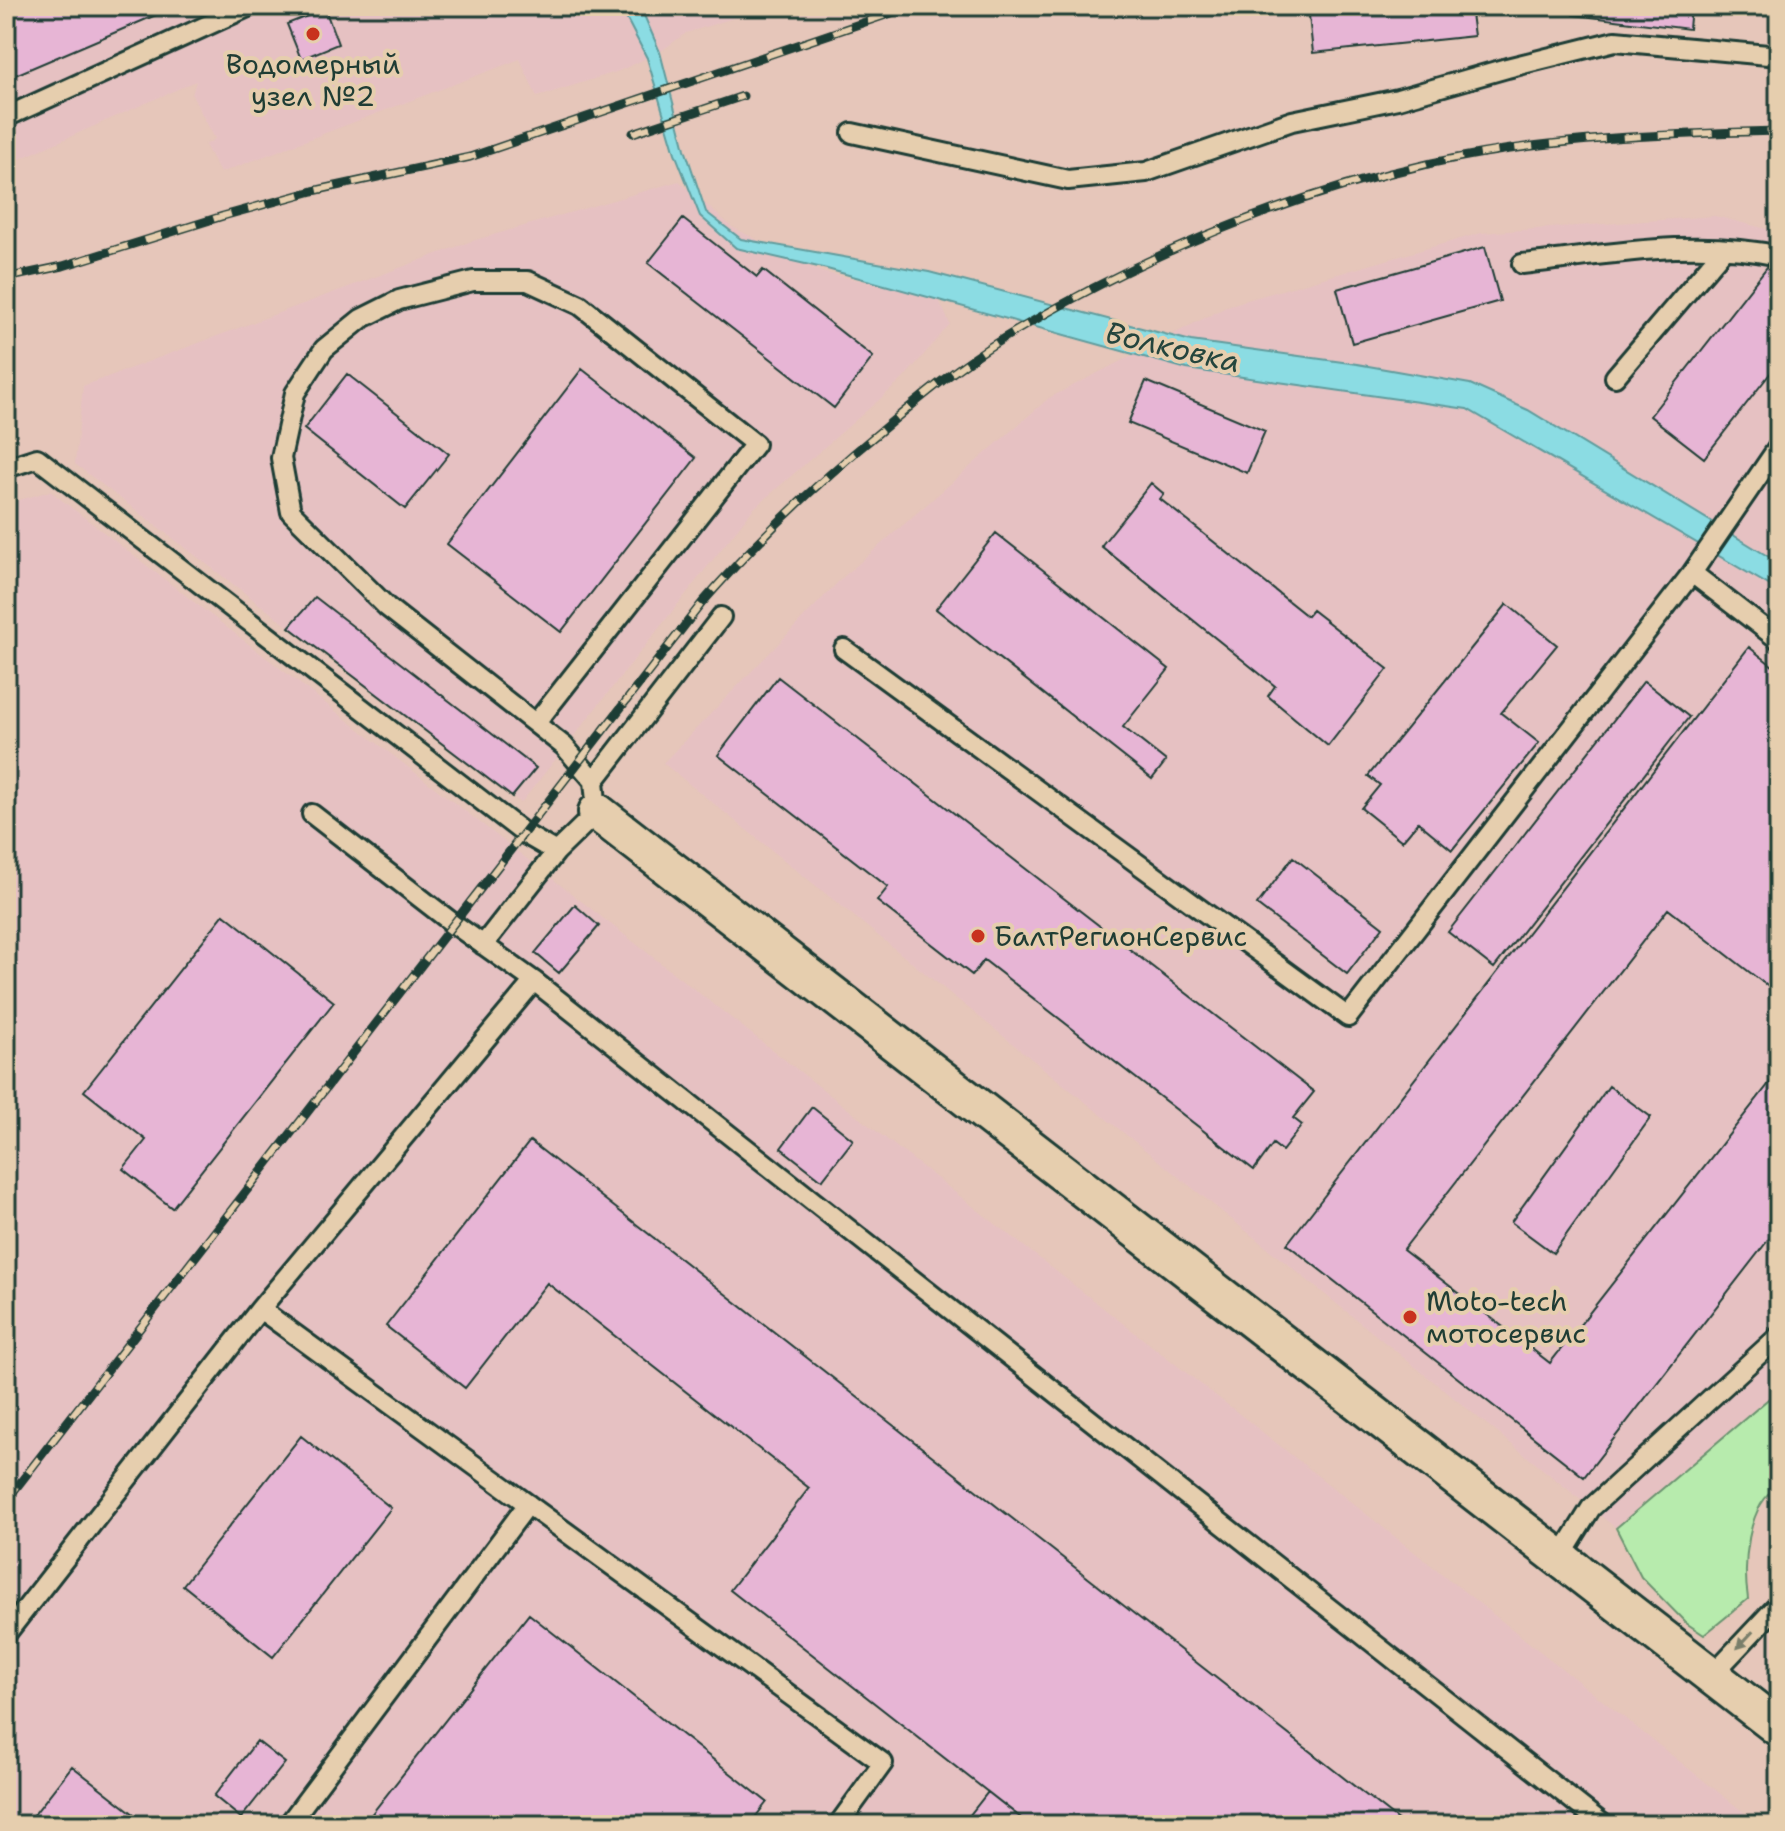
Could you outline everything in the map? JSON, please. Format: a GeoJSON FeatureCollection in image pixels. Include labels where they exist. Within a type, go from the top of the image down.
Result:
{"type":"FeatureCollection","features":[{"type":"Feature","properties":{"kind":"street"},"geometry":{"type":"LineString","coordinates":[[595,796],[1779,1728]]}},
{"type":"Feature","properties":{"kind":"lane"},"geometry":{"type":"LineString","coordinates":[[6,117],[250,6]]}},
{"type":"Feature","properties":{"kind":"lane"},"geometry":{"type":"LineString","coordinates":[[852,133],[1068,180],[1146,172],[1292,121],[1398,99],[1615,41],[1779,56]]}},
{"type":"Feature","properties":{"kind":"lane"},"geometry":{"type":"LineString","coordinates":[[1522,264],[1658,249],[1751,250],[1779,256]]}},
{"type":"Feature","properties":{"kind":"lane"},"geometry":{"type":"LineString","coordinates":[[1615,377],[1724,249]]}},
{"type":"Feature","properties":{"kind":"lane"},"geometry":{"type":"LineString","coordinates":[[536,723],[755,444],[580,305],[528,281],[473,281],[399,300],[361,319],[324,349],[295,393],[281,458],[291,512],[387,607],[572,754],[595,796]]}},
{"type":"Feature","properties":{"kind":"lane"},"geometry":{"type":"LineString","coordinates":[[844,649],[1348,1017],[1692,573],[1779,446]]}},
{"type":"Feature","properties":{"kind":"lane"},"geometry":{"type":"LineString","coordinates":[[6,468],[37,458],[525,834],[556,852]]}},
{"type":"Feature","properties":{"kind":"lane"},"geometry":{"type":"LineString","coordinates":[[1692,573],[1779,640]]}},
{"type":"Feature","properties":{"kind":"lane"},"geometry":{"type":"LineString","coordinates":[[483,945],[556,852],[721,617]]}},
{"type":"Feature","properties":{"kind":"lane"},"geometry":{"type":"LineString","coordinates":[[312,814],[534,981],[1604,1825]]}},
{"type":"Feature","properties":{"kind":"lane"},"geometry":{"type":"LineString","coordinates":[[6,1634],[260,1309],[534,981]]}},
{"type":"Feature","properties":{"kind":"lane"},"geometry":{"type":"LineString","coordinates":[[260,1309],[883,1763],[838,1825]]}},
{"type":"Feature","properties":{"kind":"lane"},"geometry":{"type":"LineString","coordinates":[[1560,1558],[1591,1508],[1779,1336]]}},
{"type":"Feature","properties":{"kind":"lane"},"geometry":{"type":"LineString","coordinates":[[288,1825],[528,1504]]}},
{"type":"Feature","properties":{"kind":"lane"},"geometry":{"type":"LineString","coordinates":[[1711,1676],[1779,1604]]}},
{"type":"Feature","properties":{"kind":"shaded area"},"geometry":{"type":"Polygon","coordinates":[[[6,6],[772,6],[686,33],[660,52],[619,71],[537,97],[520,59],[220,173],[205,145],[215,139],[192,95],[196,81],[6,165],[6,6]]]}},
{"type":"Feature","properties":{"kind":"shaded area"},"geometry":{"type":"Polygon","coordinates":[[[679,181],[732,227],[821,272],[937,296],[950,324],[903,379],[753,509],[521,803],[75,464],[83,386],[472,241],[679,181]]]}},
{"type":"Feature","properties":{"kind":"shaded area"},"geometry":{"type":"Polygon","coordinates":[[[1715,216],[1779,232],[1779,1390],[1616,1528],[663,763],[841,579],[1049,398],[1230,305],[1481,233],[1715,216]]]}},
{"type":"Feature","properties":{"kind":"shaded area"},"geometry":{"type":"Polygon","coordinates":[[[50,491],[1247,1420],[1760,1825],[6,1825],[6,504],[50,491]]]}},
{"type":"Feature","properties":{"kind":"green space"},"geometry":{"type":"Polygon","coordinates":[[[1779,1390],[1779,1486],[1768,1495],[1753,1521],[1747,1554],[1748,1599],[1704,1635],[1686,1623],[1641,1577],[1616,1528],[1779,1390]]]}},
{"type":"Feature","properties":{"kind":"water","name":"Волковка"},"geometry":{"type":"Polygon","coordinates":[[[620,6],[640,6],[660,52],[685,149],[706,212],[741,239],[929,272],[1191,341],[1357,364],[1470,384],[1528,410],[1779,563],[1779,591],[1467,409],[1187,369],[827,269],[736,248],[700,216],[675,153],[647,58],[620,6]]]}},
{"type":"Feature","properties":{"kind":"building"},"geometry":{"type":"Polygon","coordinates":[[[6,6],[177,6],[6,79],[6,6]]]}},
{"type":"Feature","properties":{"kind":"building"},"geometry":{"type":"Polygon","coordinates":[[[1308,6],[1470,6],[1474,36],[1313,53],[1308,6]]]}},
{"type":"Feature","properties":{"kind":"building"},"geometry":{"type":"Polygon","coordinates":[[[1574,6],[1691,6],[1689,29],[1573,15],[1574,6]]]}},
{"type":"Feature","properties":{"kind":"building","name":"Водомерный узел №2"},"geometry":{"type":"Polygon","coordinates":[[[325,9],[338,44],[301,59],[287,24],[325,9]]]}},
{"type":"Feature","properties":{"kind":"building"},"geometry":{"type":"Polygon","coordinates":[[[683,219],[757,277],[763,270],[873,357],[834,408],[648,263],[683,219]]]}},
{"type":"Feature","properties":{"kind":"building"},"geometry":{"type":"Polygon","coordinates":[[[1485,247],[1500,301],[1352,343],[1337,289],[1485,247]]]}},
{"type":"Feature","properties":{"kind":"building"},"geometry":{"type":"Polygon","coordinates":[[[1771,262],[1779,268],[1779,362],[1704,458],[1650,416],[1771,262]]]}},
{"type":"Feature","properties":{"kind":"building"},"geometry":{"type":"Polygon","coordinates":[[[582,369],[696,458],[561,632],[447,544],[582,369]]]}},
{"type":"Feature","properties":{"kind":"building"},"geometry":{"type":"Polygon","coordinates":[[[347,374],[449,454],[405,509],[304,429],[347,374]]]}},
{"type":"Feature","properties":{"kind":"building"},"geometry":{"type":"Polygon","coordinates":[[[1146,381],[1265,431],[1247,473],[1128,423],[1146,381]]]}},
{"type":"Feature","properties":{"kind":"building"},"geometry":{"type":"Polygon","coordinates":[[[1151,483],[1164,494],[1160,499],[1307,616],[1312,610],[1388,669],[1328,746],[1268,696],[1275,686],[1101,546],[1151,483]]]}},
{"type":"Feature","properties":{"kind":"building"},"geometry":{"type":"Polygon","coordinates":[[[996,533],[1169,669],[1123,727],[1166,761],[1152,779],[936,609],[996,533]]]}},
{"type":"Feature","properties":{"kind":"building"},"geometry":{"type":"Polygon","coordinates":[[[315,597],[536,768],[512,797],[289,627],[315,597]]]}},
{"type":"Feature","properties":{"kind":"building"},"geometry":{"type":"Polygon","coordinates":[[[1507,604],[1557,645],[1501,713],[1539,743],[1452,850],[1418,822],[1402,841],[1361,808],[1380,785],[1368,776],[1507,604]]]}},
{"type":"Feature","properties":{"kind":"building"},"geometry":{"type":"Polygon","coordinates":[[[1749,647],[1779,671],[1779,995],[1668,909],[1403,1250],[1550,1363],[1779,1071],[1779,1226],[1584,1477],[1287,1244],[1749,647]]]}},
{"type":"Feature","properties":{"kind":"building"},"geometry":{"type":"Polygon","coordinates":[[[778,677],[1314,1092],[1293,1118],[1302,1125],[1282,1151],[1273,1144],[1254,1170],[984,960],[972,975],[877,901],[888,887],[718,755],[778,677]]]}},
{"type":"Feature","properties":{"kind":"building"},"geometry":{"type":"Polygon","coordinates":[[[1644,681],[1689,717],[1494,968],[1448,932],[1644,681]]]}},
{"type":"Feature","properties":{"kind":"building"},"geometry":{"type":"Polygon","coordinates":[[[1293,857],[1383,927],[1347,974],[1257,905],[1293,857]]]}},
{"type":"Feature","properties":{"kind":"building"},"geometry":{"type":"Polygon","coordinates":[[[575,905],[599,926],[559,973],[535,953],[575,905]]]}},
{"type":"Feature","properties":{"kind":"building"},"geometry":{"type":"Polygon","coordinates":[[[224,914],[334,1002],[172,1208],[123,1169],[146,1140],[84,1091],[224,914]]]}},
{"type":"Feature","properties":{"kind":"building"},"geometry":{"type":"Polygon","coordinates":[[[1609,1086],[1651,1117],[1553,1253],[1511,1222],[1609,1086]]]}},
{"type":"Feature","properties":{"kind":"building"},"geometry":{"type":"Polygon","coordinates":[[[812,1107],[853,1140],[822,1180],[781,1148],[812,1107]]]}},
{"type":"Feature","properties":{"kind":"building"},"geometry":{"type":"Polygon","coordinates":[[[530,1141],[1404,1825],[1030,1825],[730,1590],[809,1488],[547,1283],[465,1388],[386,1326],[530,1141]]]}},
{"type":"Feature","properties":{"kind":"building"},"geometry":{"type":"Polygon","coordinates":[[[301,1436],[391,1508],[273,1657],[183,1585],[301,1436]]]}},
{"type":"Feature","properties":{"kind":"building"},"geometry":{"type":"Polygon","coordinates":[[[529,1614],[767,1802],[749,1825],[363,1825],[529,1614]]]}},
{"type":"Feature","properties":{"kind":"building"},"geometry":{"type":"Polygon","coordinates":[[[257,1741],[285,1763],[241,1818],[214,1796],[257,1741]]]}},
{"type":"Feature","properties":{"kind":"building"},"geometry":{"type":"Polygon","coordinates":[[[72,1766],[148,1825],[26,1825],[72,1766]]]}},
{"type":"Feature","properties":{"kind":"building"},"geometry":{"type":"Polygon","coordinates":[[[988,1792],[1030,1825],[962,1825],[988,1792]]]}},
{"type":"Feature","properties":{"kind":"railway"},"geometry":{"type":"LineString","coordinates":[[6,278],[63,266],[313,191],[470,157],[912,6]]}},
{"type":"Feature","properties":{"kind":"railway"},"geometry":{"type":"LineString","coordinates":[[633,133],[743,96]]}},
{"type":"Feature","properties":{"kind":"railway"},"geometry":{"type":"LineString","coordinates":[[6,1501],[702,603],[811,491],[942,381],[1004,338],[1054,309],[1158,256],[1320,193],[1432,163],[1518,148],[1648,136],[1779,131]]}},
{"type":"Feature","properties":{"kind":"place","name":"Водомерный узел №2"},"geometry":{"type":"Point","coordinates":[313,34]}},
{"type":"Feature","properties":{"kind":"place","name":"БалтРегионСервис"},"geometry":{"type":"Point","coordinates":[978,936]}},
{"type":"Feature","properties":{"kind":"place","name":"Moto-tech мотосервис"},"geometry":{"type":"Point","coordinates":[1410,1317]}}]}
